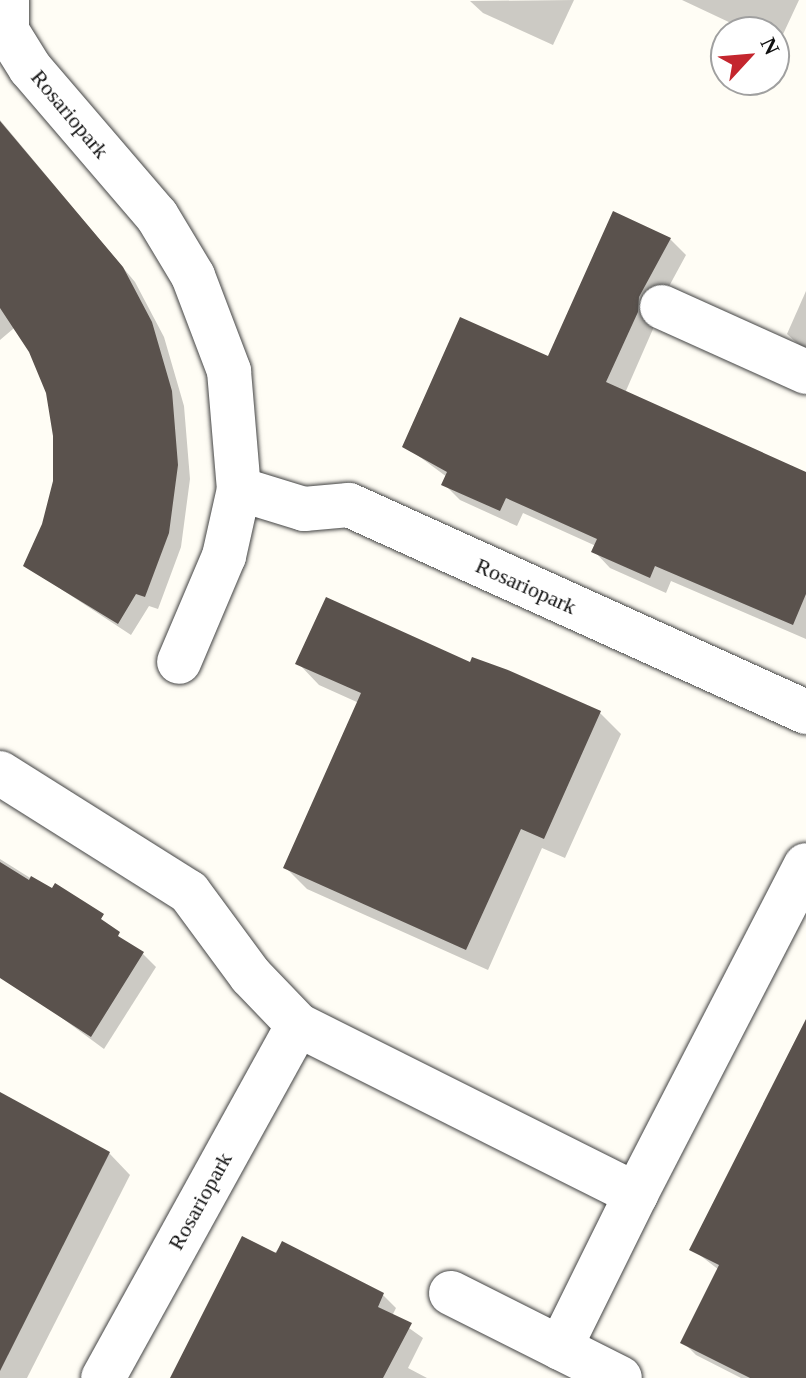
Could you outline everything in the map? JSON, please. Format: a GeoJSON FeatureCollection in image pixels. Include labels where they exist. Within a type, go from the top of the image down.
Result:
{"type":"FeatureCollection","features":[{"type":"Feature","properties":{"kind":"street","name":"Rosariopark"},"geometry":{"type":"LineString","coordinates":[[7,0],[7,31],[30,68],[157,216],[212,316],[229,371],[239,489],[224,556],[179,662]]}},
{"type":"Feature","properties":{"kind":"street"},"geometry":{"type":"LineString","coordinates":[[662,307],[806,372]]}},
{"type":"Feature","properties":{"kind":"street","name":"Rosariopark"},"geometry":{"type":"LineString","coordinates":[[239,489],[304,509],[349,505],[806,712]]}},
{"type":"Feature","properties":{"kind":"street"},"geometry":{"type":"LineString","coordinates":[[0,773],[189,892],[251,976],[298,1025],[636,1194]]}},
{"type":"Feature","properties":{"kind":"street"},"geometry":{"type":"LineString","coordinates":[[560,1348],[806,865]]}},
{"type":"Feature","properties":{"kind":"street","name":"Rosariopark"},"geometry":{"type":"LineString","coordinates":[[103,1378],[298,1025]]}},
{"type":"Feature","properties":{"kind":"street"},"geometry":{"type":"LineString","coordinates":[[451,1293],[620,1378]]}},
{"type":"Feature","properties":{"kind":"building"},"geometry":{"type":"Polygon","coordinates":[[[0,121],[123,267],[152,322],[172,391],[178,465],[169,533],[145,597],[136,594],[118,624],[23,566],[42,524],[53,481],[53,436],[46,393],[29,352],[0,308],[0,121]]]}},
{"type":"Feature","properties":{"kind":"building"},"geometry":{"type":"Polygon","coordinates":[[[613,211],[671,238],[639,297],[638,312],[606,382],[806,472],[806,594],[793,625],[655,566],[650,578],[591,552],[597,539],[506,498],[500,511],[441,485],[447,472],[402,447],[460,317],[548,356],[613,211]]]}},
{"type":"Feature","properties":{"kind":"building"},"geometry":{"type":"Polygon","coordinates":[[[326,597],[470,662],[472,657],[508,670],[601,711],[544,839],[521,829],[466,950],[283,868],[361,693],[295,664],[326,597]]]}},
{"type":"Feature","properties":{"kind":"building"},"geometry":{"type":"Polygon","coordinates":[[[0,862],[29,880],[31,876],[52,888],[55,883],[104,914],[101,919],[120,932],[118,936],[144,952],[91,1037],[0,978],[0,862]]]}},
{"type":"Feature","properties":{"kind":"building"},"geometry":{"type":"Polygon","coordinates":[[[806,1019],[806,1378],[750,1378],[680,1343],[719,1265],[689,1250],[806,1019]]]}},
{"type":"Feature","properties":{"kind":"building"},"geometry":{"type":"Polygon","coordinates":[[[0,1092],[110,1152],[0,1371],[0,1092]]]}},
{"type":"Feature","properties":{"kind":"building"},"geometry":{"type":"Polygon","coordinates":[[[242,1236],[276,1253],[282,1241],[384,1293],[378,1307],[412,1323],[383,1378],[170,1378],[242,1236]]]}}]}
